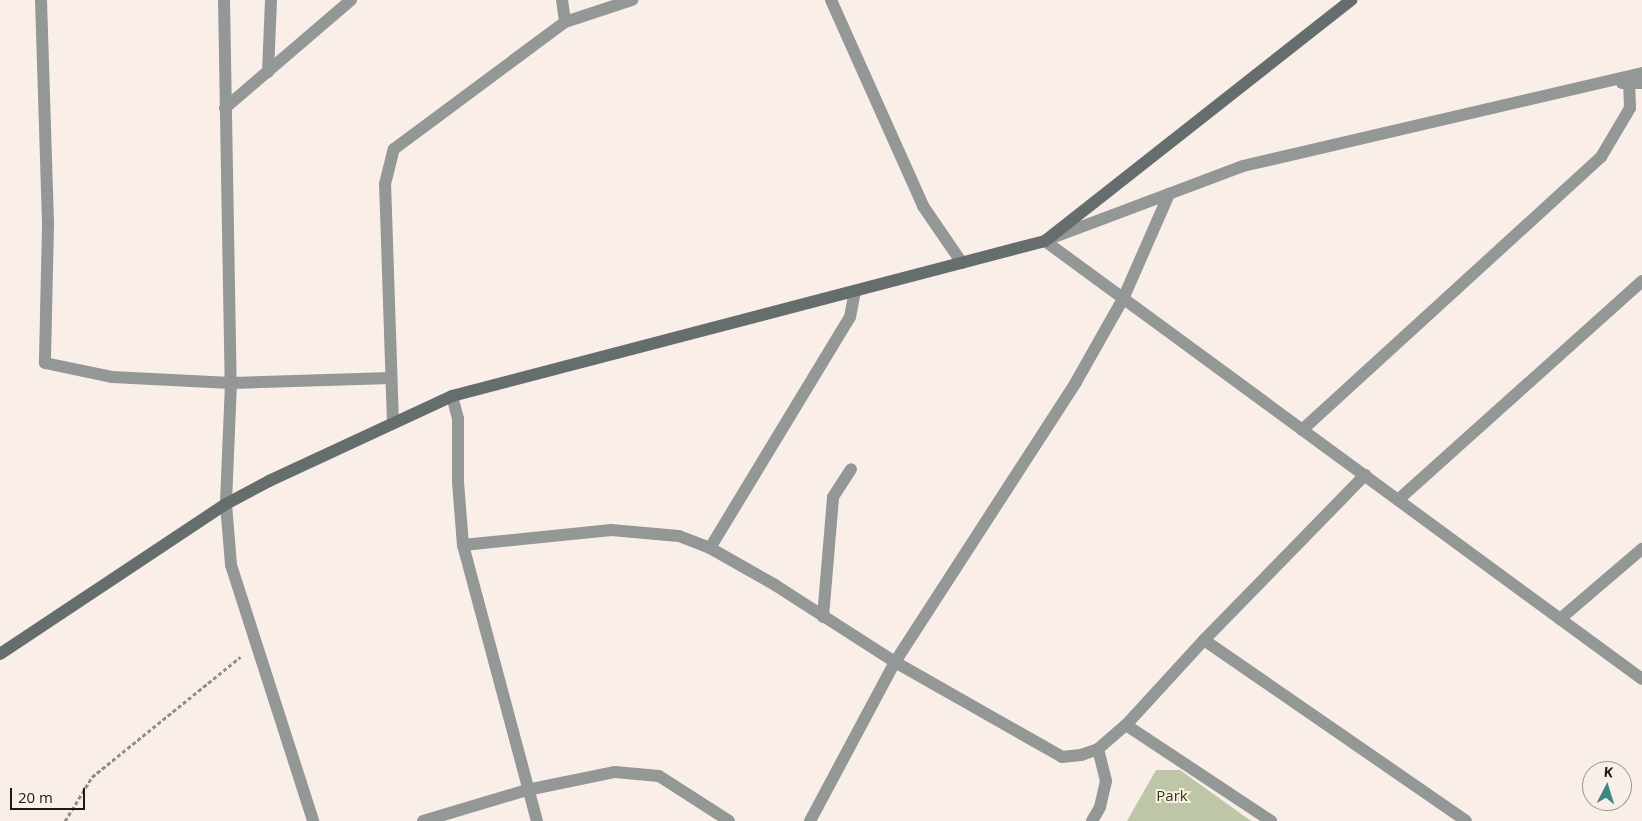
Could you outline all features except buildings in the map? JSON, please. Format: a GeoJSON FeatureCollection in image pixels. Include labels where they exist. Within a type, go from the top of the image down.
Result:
{"type":"FeatureCollection","features":[{"type":"Feature","properties":{"kind":"street"},"geometry":{"type":"LineString","coordinates":[[41,0],[48,226],[45,363],[112,377],[231,383],[391,378]]}},
{"type":"Feature","properties":{"kind":"street"},"geometry":{"type":"LineString","coordinates":[[224,0],[231,383],[226,504],[231,565],[313,821]]}},
{"type":"Feature","properties":{"kind":"street"},"geometry":{"type":"LineString","coordinates":[[268,72],[271,0]]}},
{"type":"Feature","properties":{"kind":"street"},"geometry":{"type":"LineString","coordinates":[[226,108],[351,0]]}},
{"type":"Feature","properties":{"kind":"street"},"geometry":{"type":"LineString","coordinates":[[562,0],[565,22]]}},
{"type":"Feature","properties":{"kind":"street"},"geometry":{"type":"LineString","coordinates":[[393,423],[385,184],[394,149],[565,22],[632,0]]}},
{"type":"Feature","properties":{"kind":"street"},"geometry":{"type":"LineString","coordinates":[[831,0],[923,206],[962,263]]}},
{"type":"Feature","properties":{"kind":"street"},"geometry":{"type":"LineString","coordinates":[[1045,241],[1347,1]]}},
{"type":"Feature","properties":{"kind":"street"},"geometry":{"type":"LineString","coordinates":[[0,654],[226,504],[269,481],[452,396],[1045,241],[1244,166],[1642,73]]}},
{"type":"Feature","properties":{"kind":"street"},"geometry":{"type":"LineString","coordinates":[[1302,430],[1601,157],[1630,108],[1629,83]]}},
{"type":"Feature","properties":{"kind":"street"},"geometry":{"type":"LineString","coordinates":[[1592,84],[1642,83]]}},
{"type":"Feature","properties":{"kind":"street"},"geometry":{"type":"LineString","coordinates":[[810,821],[895,662],[1076,382],[1123,299],[1169,194]]}},
{"type":"Feature","properties":{"kind":"street"},"geometry":{"type":"LineString","coordinates":[[1045,241],[1642,678]]}},
{"type":"Feature","properties":{"kind":"street"},"geometry":{"type":"LineString","coordinates":[[1398,500],[1642,281]]}},
{"type":"Feature","properties":{"kind":"street"},"geometry":{"type":"LineString","coordinates":[[710,548],[850,317],[855,291]]}},
{"type":"Feature","properties":{"kind":"street"},"geometry":{"type":"LineString","coordinates":[[452,396],[458,419],[458,482],[463,545],[527,790],[537,821]]}},
{"type":"Feature","properties":{"kind":"street"},"geometry":{"type":"LineString","coordinates":[[823,617],[833,497],[851,469]]}},
{"type":"Feature","properties":{"kind":"street"},"geometry":{"type":"LineString","coordinates":[[463,545],[611,530],[680,536],[710,548],[895,662],[1062,757],[1098,749],[1126,725],[1204,640],[1365,475]]}},
{"type":"Feature","properties":{"kind":"street"},"geometry":{"type":"LineString","coordinates":[[1560,619],[1642,549]]}},
{"type":"Feature","properties":{"kind":"street"},"geometry":{"type":"LineString","coordinates":[[1204,640],[1466,821]]}},
{"type":"Feature","properties":{"kind":"street"},"geometry":{"type":"LineString","coordinates":[[1126,725],[1271,821]]}},
{"type":"Feature","properties":{"kind":"street"},"geometry":{"type":"LineString","coordinates":[[1092,821],[1100,807],[1106,781],[1098,749]]}},
{"type":"Feature","properties":{"kind":"street"},"geometry":{"type":"LineString","coordinates":[[423,821],[527,790],[615,772],[658,776],[729,821]]}},
{"type":"Feature","properties":{"kind":"path"},"geometry":{"type":"LineString","coordinates":[[65,821],[92,778],[256,644]]}},
{"type":"Feature","properties":{"kind":"green space","name":"Park"},"geometry":{"type":"Polygon","coordinates":[[[1156,770],[1180,770],[1251,821],[1127,821],[1156,770]]]}}]}
